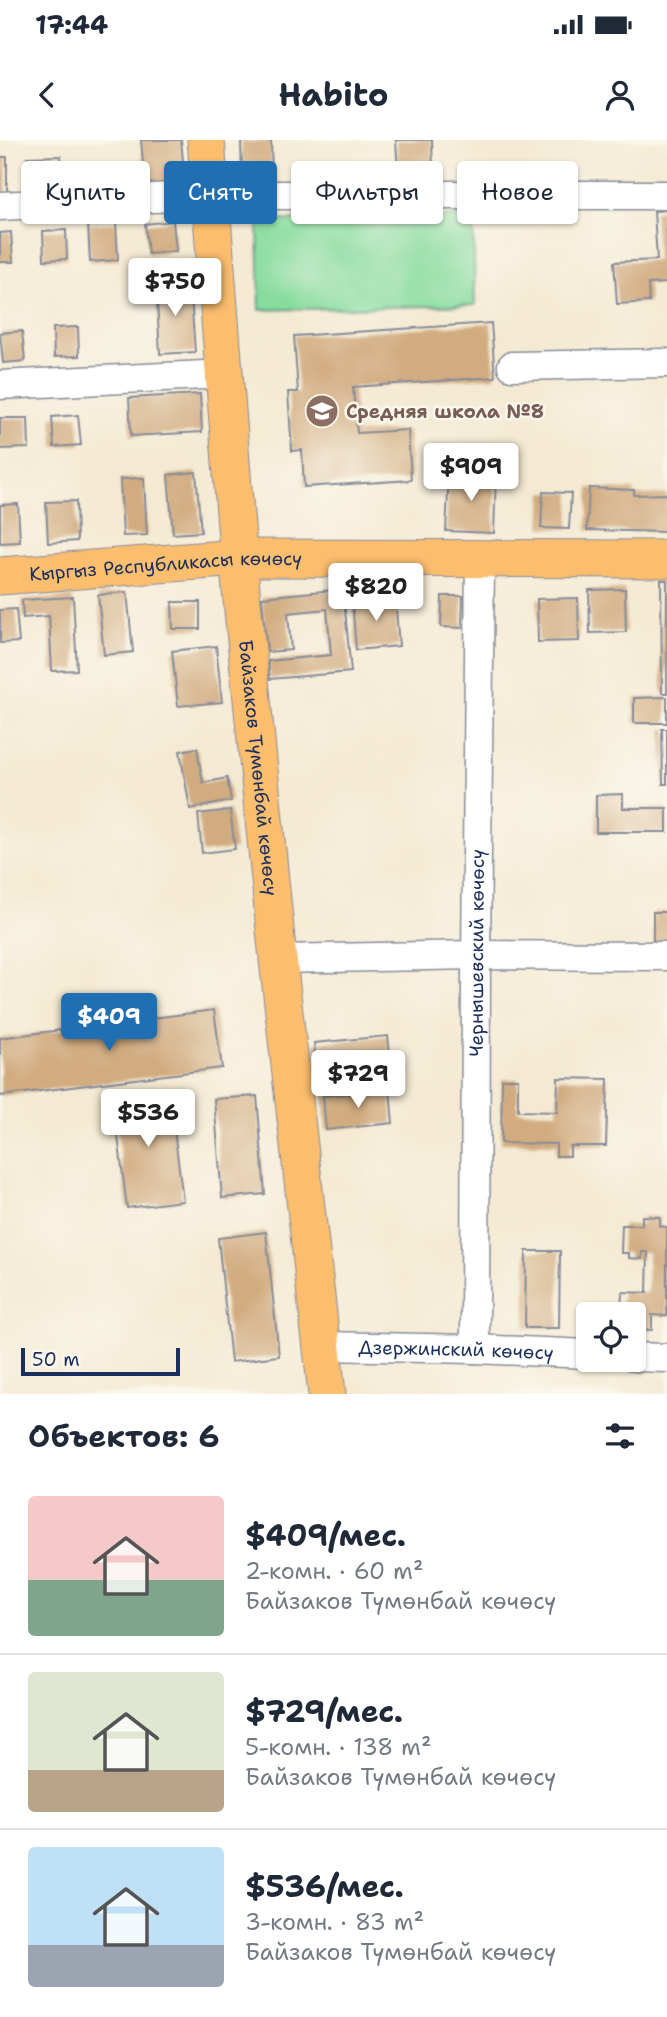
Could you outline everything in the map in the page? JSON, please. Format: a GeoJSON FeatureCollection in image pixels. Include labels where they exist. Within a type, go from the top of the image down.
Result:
{"type":"FeatureCollection","features":[{"type":"Feature","properties":{"kind":"main road","name":"Байзаков Түмөнбай көчөсү"},"geometry":{"type":"LineString","coordinates":[[206,140],[208,161]]}},
{"type":"Feature","properties":{"kind":"main road","name":"Байзаков Түмөнбай көчөсү"},"geometry":{"type":"LineString","coordinates":[[213,224],[238,558],[278,959],[327,1394]]}},
{"type":"Feature","properties":{"kind":"main road","name":"Кыргыз Республикасы көчөсү"},"geometry":{"type":"LineString","coordinates":[[0,576],[238,558],[667,559]]}},
{"type":"Feature","properties":{"kind":"street"},"geometry":{"type":"LineString","coordinates":[[277,195],[667,195]]}},
{"type":"Feature","properties":{"kind":"street"},"geometry":{"type":"LineString","coordinates":[[0,206],[164,197]]}},
{"type":"Feature","properties":{"kind":"street"},"geometry":{"type":"LineString","coordinates":[[512,366],[667,363]]}},
{"type":"Feature","properties":{"kind":"street"},"geometry":{"type":"LineString","coordinates":[[0,385],[225,374]]}},
{"type":"Feature","properties":{"kind":"street","name":"Чернышевский көчөсү"},"geometry":{"type":"LineString","coordinates":[[475,1349],[475,955],[480,559]]}},
{"type":"Feature","properties":{"kind":"street"},"geometry":{"type":"LineString","coordinates":[[278,959],[475,955],[667,956]]}},
{"type":"Feature","properties":{"kind":"street","name":"Дзержинский көчөсү"},"geometry":{"type":"LineString","coordinates":[[323,1346],[576,1353]]}},
{"type":"Feature","properties":{"kind":"street"},"geometry":{"type":"LineString","coordinates":[[646,1357],[667,1358]]}},
{"type":"Feature","properties":{"kind":"green space"},"geometry":{"type":"Polygon","coordinates":[[[457,216],[457,224],[473,224],[475,305],[260,310],[258,224],[277,224],[277,221],[291,220],[291,224],[443,224],[443,217],[457,216]]]}},
{"type":"Feature","properties":{"kind":"building"},"geometry":{"type":"Polygon","coordinates":[[[141,140],[181,140],[183,161],[164,161],[164,184],[150,186],[150,161],[143,161],[141,140]]]}},
{"type":"Feature","properties":{"kind":"building"},"geometry":{"type":"Polygon","coordinates":[[[396,140],[432,140],[433,161],[397,161],[396,140]]]}},
{"type":"Feature","properties":{"kind":"building"},"geometry":{"type":"Polygon","coordinates":[[[271,141],[272,161],[242,161],[241,142],[271,141]]]}},
{"type":"Feature","properties":{"kind":"building"},"geometry":{"type":"Polygon","coordinates":[[[61,156],[61,161],[27,161],[27,157],[61,156]]]}},
{"type":"Feature","properties":{"kind":"building"},"geometry":{"type":"Polygon","coordinates":[[[0,157],[7,157],[7,192],[0,192],[0,157]]]}},
{"type":"Feature","properties":{"kind":"building"},"geometry":{"type":"Polygon","coordinates":[[[667,210],[667,283],[648,284],[649,302],[617,304],[614,262],[657,260],[654,211],[667,210]]]}},
{"type":"Feature","properties":{"kind":"building"},"geometry":{"type":"Polygon","coordinates":[[[116,224],[118,260],[90,262],[88,225],[116,224]]]}},
{"type":"Feature","properties":{"kind":"building"},"geometry":{"type":"Polygon","coordinates":[[[145,224],[173,224],[176,251],[148,254],[145,224]]]}},
{"type":"Feature","properties":{"kind":"building"},"geometry":{"type":"Polygon","coordinates":[[[66,230],[67,259],[44,260],[43,231],[66,230]]]}},
{"type":"Feature","properties":{"kind":"building"},"geometry":{"type":"Polygon","coordinates":[[[11,232],[13,262],[0,262],[0,233],[11,232]]]}},
{"type":"Feature","properties":{"kind":"building"},"geometry":{"type":"Polygon","coordinates":[[[190,282],[195,352],[160,354],[156,285],[190,282]]]}},
{"type":"Feature","properties":{"kind":"building","name":"Средняя школа №8"},"geometry":{"type":"Polygon","coordinates":[[[491,323],[495,377],[353,387],[357,433],[408,430],[411,480],[304,487],[302,450],[292,451],[288,392],[298,392],[294,336],[491,323]]]}},
{"type":"Feature","properties":{"kind":"building"},"geometry":{"type":"Polygon","coordinates":[[[78,327],[79,356],[54,357],[53,328],[78,327]]]}},
{"type":"Feature","properties":{"kind":"building"},"geometry":{"type":"Polygon","coordinates":[[[22,331],[25,361],[3,363],[0,333],[22,331]]]}},
{"type":"Feature","properties":{"kind":"building"},"geometry":{"type":"Polygon","coordinates":[[[200,394],[202,432],[131,436],[129,398],[200,394]]]}},
{"type":"Feature","properties":{"kind":"building"},"geometry":{"type":"Polygon","coordinates":[[[78,415],[81,445],[54,447],[52,417],[78,415]]]}},
{"type":"Feature","properties":{"kind":"building"},"geometry":{"type":"Polygon","coordinates":[[[0,418],[28,418],[29,448],[0,449],[0,418]]]}},
{"type":"Feature","properties":{"kind":"building"},"geometry":{"type":"Polygon","coordinates":[[[196,472],[201,532],[173,534],[168,475],[196,472]]]}},
{"type":"Feature","properties":{"kind":"building"},"geometry":{"type":"Polygon","coordinates":[[[449,472],[496,474],[494,533],[446,531],[449,472]]]}},
{"type":"Feature","properties":{"kind":"building"},"geometry":{"type":"Polygon","coordinates":[[[144,478],[147,535],[123,536],[120,479],[144,478]]]}},
{"type":"Feature","properties":{"kind":"building"},"geometry":{"type":"Polygon","coordinates":[[[589,488],[634,490],[634,495],[667,494],[667,532],[587,530],[589,488]]]}},
{"type":"Feature","properties":{"kind":"building"},"geometry":{"type":"Polygon","coordinates":[[[543,492],[571,493],[569,529],[541,528],[543,492]]]}},
{"type":"Feature","properties":{"kind":"building"},"geometry":{"type":"Polygon","coordinates":[[[76,501],[77,541],[48,543],[46,502],[76,501]]]}},
{"type":"Feature","properties":{"kind":"building"},"geometry":{"type":"Polygon","coordinates":[[[18,504],[20,542],[0,543],[0,505],[18,504]]]}},
{"type":"Feature","properties":{"kind":"building"},"geometry":{"type":"Polygon","coordinates":[[[661,580],[667,580],[667,693],[662,693],[661,580]]]}},
{"type":"Feature","properties":{"kind":"building"},"geometry":{"type":"Polygon","coordinates":[[[343,589],[351,672],[270,679],[268,661],[331,655],[327,609],[288,613],[291,650],[267,652],[262,597],[343,589]]]}},
{"type":"Feature","properties":{"kind":"building"},"geometry":{"type":"Polygon","coordinates":[[[625,589],[626,632],[590,633],[589,590],[625,589]]]}},
{"type":"Feature","properties":{"kind":"building"},"geometry":{"type":"Polygon","coordinates":[[[127,592],[133,652],[104,655],[98,595],[127,592]]]}},
{"type":"Feature","properties":{"kind":"building"},"geometry":{"type":"Polygon","coordinates":[[[395,596],[399,646],[356,650],[352,600],[395,596]]]}},
{"type":"Feature","properties":{"kind":"building"},"geometry":{"type":"Polygon","coordinates":[[[442,596],[463,596],[462,628],[441,627],[442,596]]]}},
{"type":"Feature","properties":{"kind":"building"},"geometry":{"type":"Polygon","coordinates":[[[73,597],[77,670],[52,671],[49,616],[23,618],[22,600],[73,597]]]}},
{"type":"Feature","properties":{"kind":"building"},"geometry":{"type":"Polygon","coordinates":[[[578,598],[579,641],[538,642],[537,599],[578,598]]]}},
{"type":"Feature","properties":{"kind":"building"},"geometry":{"type":"Polygon","coordinates":[[[172,602],[200,602],[200,629],[173,629],[172,602]]]}},
{"type":"Feature","properties":{"kind":"building"},"geometry":{"type":"Polygon","coordinates":[[[16,609],[19,642],[0,643],[0,610],[16,609]]]}},
{"type":"Feature","properties":{"kind":"building"},"geometry":{"type":"Polygon","coordinates":[[[216,646],[222,702],[178,706],[172,651],[216,646]]]}},
{"type":"Feature","properties":{"kind":"building"},"geometry":{"type":"Polygon","coordinates":[[[667,697],[667,723],[634,723],[634,698],[667,697]]]}},
{"type":"Feature","properties":{"kind":"building"},"geometry":{"type":"Polygon","coordinates":[[[662,729],[667,729],[667,784],[663,784],[662,729]]]}},
{"type":"Feature","properties":{"kind":"building"},"geometry":{"type":"Polygon","coordinates":[[[197,748],[203,783],[227,778],[231,801],[190,809],[180,751],[197,748]]]}},
{"type":"Feature","properties":{"kind":"building"},"geometry":{"type":"Polygon","coordinates":[[[623,794],[623,808],[667,808],[667,832],[596,832],[596,795],[623,794]]]}},
{"type":"Feature","properties":{"kind":"building"},"geometry":{"type":"Polygon","coordinates":[[[230,810],[235,849],[202,853],[198,814],[230,810]]]}},
{"type":"Feature","properties":{"kind":"building"},"geometry":{"type":"Polygon","coordinates":[[[653,912],[667,912],[667,945],[653,945],[653,912]]]}},
{"type":"Feature","properties":{"kind":"building"},"geometry":{"type":"Polygon","coordinates":[[[214,1010],[222,1068],[0,1096],[0,1038],[214,1010]]]}},
{"type":"Feature","properties":{"kind":"building"},"geometry":{"type":"Polygon","coordinates":[[[388,1036],[391,1065],[317,1073],[314,1043],[388,1036]]]}},
{"type":"Feature","properties":{"kind":"building"},"geometry":{"type":"Polygon","coordinates":[[[558,1078],[608,1079],[606,1146],[570,1146],[570,1156],[556,1156],[556,1144],[501,1143],[502,1079],[518,1079],[518,1111],[557,1112],[558,1078]]]}},
{"type":"Feature","properties":{"kind":"building"},"geometry":{"type":"Polygon","coordinates":[[[169,1089],[183,1201],[127,1208],[113,1096],[169,1089]]]}},
{"type":"Feature","properties":{"kind":"building"},"geometry":{"type":"Polygon","coordinates":[[[390,1090],[393,1123],[326,1130],[323,1096],[390,1090]]]}},
{"type":"Feature","properties":{"kind":"building"},"geometry":{"type":"Polygon","coordinates":[[[257,1096],[265,1194],[222,1198],[214,1099],[257,1096]]]}},
{"type":"Feature","properties":{"kind":"building"},"geometry":{"type":"Polygon","coordinates":[[[642,1216],[660,1217],[660,1226],[667,1227],[667,1316],[652,1315],[652,1330],[646,1330],[646,1302],[622,1302],[622,1292],[647,1293],[648,1252],[642,1252],[642,1259],[629,1258],[629,1253],[621,1253],[622,1225],[642,1225],[642,1216]]]}},
{"type":"Feature","properties":{"kind":"building"},"geometry":{"type":"Polygon","coordinates":[[[266,1232],[279,1356],[231,1362],[218,1238],[266,1232]]]}},
{"type":"Feature","properties":{"kind":"building"},"geometry":{"type":"Polygon","coordinates":[[[526,1251],[560,1251],[559,1328],[525,1328],[526,1251]]]}},
{"type":"Feature","properties":{"kind":"place","name":"Средняя школа №8"},"geometry":{"type":"Point","coordinates":[322,411]}}]}
